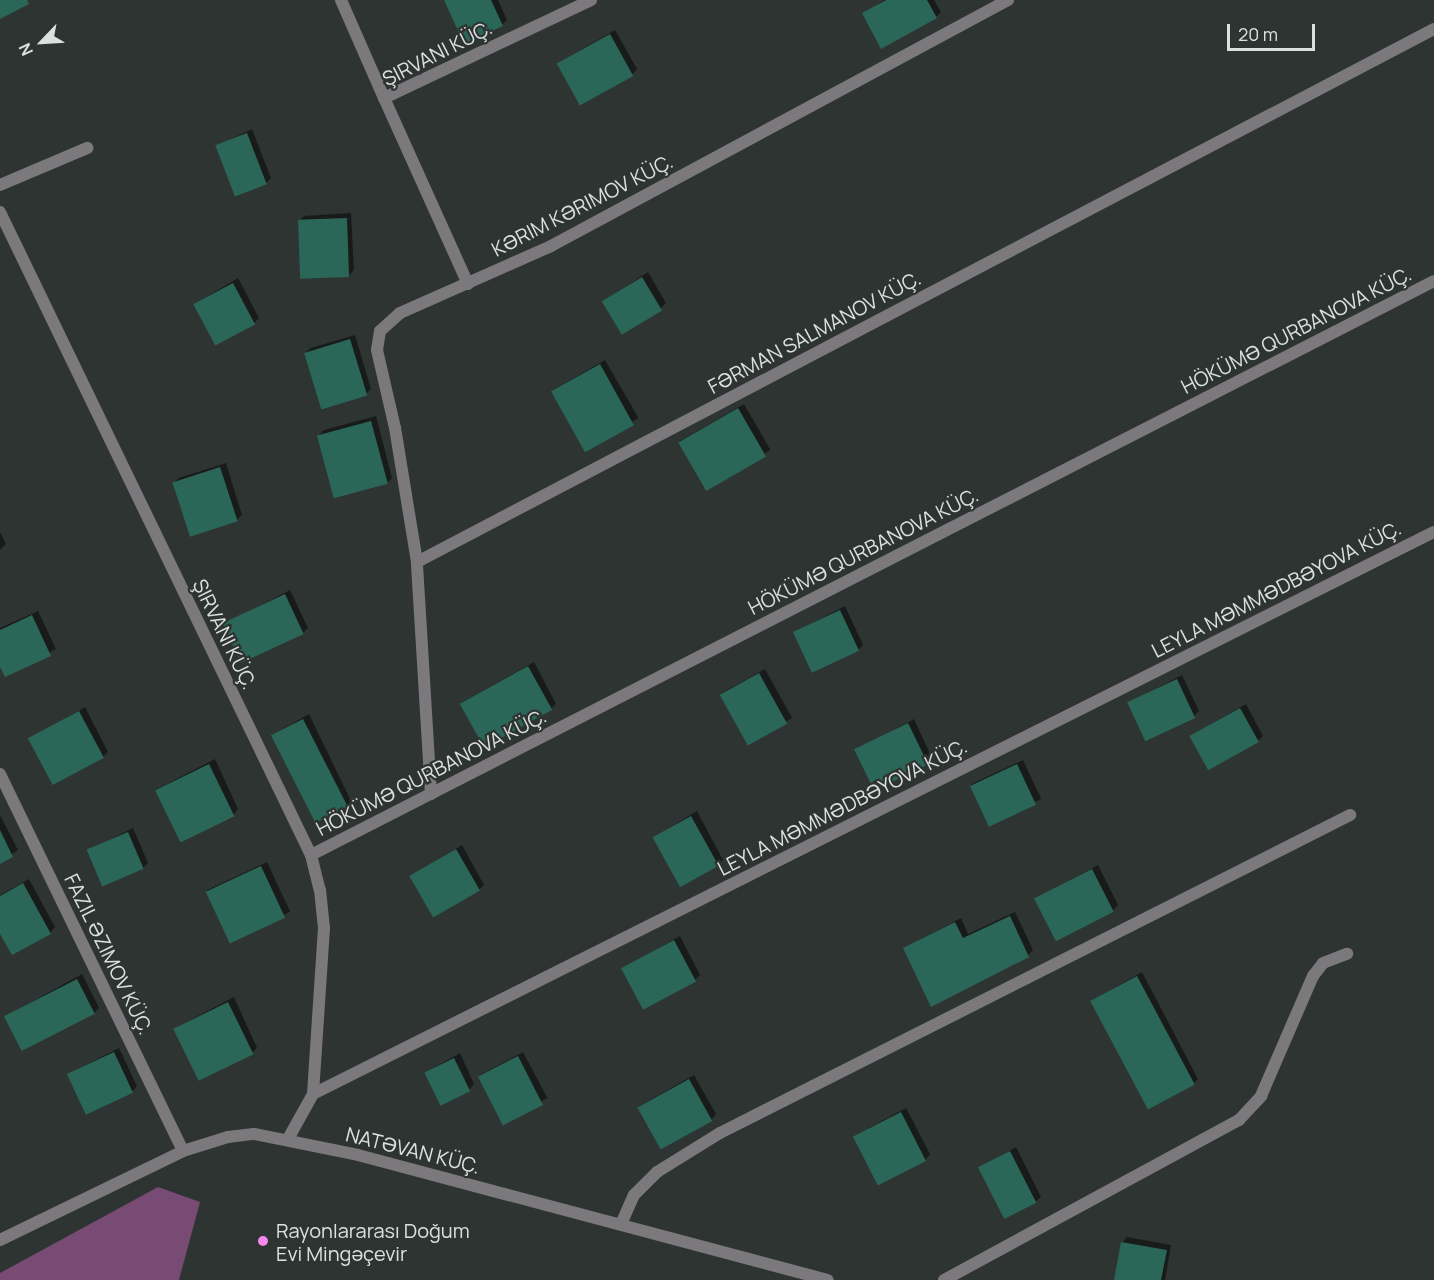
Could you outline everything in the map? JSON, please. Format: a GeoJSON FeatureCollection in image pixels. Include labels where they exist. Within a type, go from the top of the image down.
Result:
{"type":"FeatureCollection","features":[{"type":"Feature","properties":{"kind":"street"},"geometry":{"type":"LineString","coordinates":[[341,0],[384,98]]}},
{"type":"Feature","properties":{"kind":"street","name":"ŞIRVANI KÜÇ."},"geometry":{"type":"LineString","coordinates":[[468,284],[384,98],[591,0]]}},
{"type":"Feature","properties":{"kind":"street","name":"KƏRIM KƏRIMOV KÜÇ."},"geometry":{"type":"LineString","coordinates":[[417,562],[395,428],[376,350],[380,331],[400,313],[552,246],[1008,0]]}},
{"type":"Feature","properties":{"kind":"street","name":"FƏRMAN SALMANOV KÜÇ."},"geometry":{"type":"LineString","coordinates":[[417,562],[1434,30]]}},
{"type":"Feature","properties":{"kind":"street"},"geometry":{"type":"LineString","coordinates":[[0,185],[87,148]]}},
{"type":"Feature","properties":{"kind":"street","name":"ŞIRVANI KÜÇ."},"geometry":{"type":"LineString","coordinates":[[0,212],[311,855],[320,890],[324,928],[314,1094]]}},
{"type":"Feature","properties":{"kind":"street","name":"HÖKÜMƏ QURBANOVA KÜÇ."},"geometry":{"type":"LineString","coordinates":[[311,855],[1434,281]]}},
{"type":"Feature","properties":{"kind":"street","name":"LEYLA MƏMMƏDBƏYOVA KÜÇ."},"geometry":{"type":"LineString","coordinates":[[314,1094],[1434,532]]}},
{"type":"Feature","properties":{"kind":"street"},"geometry":{"type":"LineString","coordinates":[[417,562],[431,794]]}},
{"type":"Feature","properties":{"kind":"street","name":"FAZIL ƏZIMOV KÜÇ."},"geometry":{"type":"LineString","coordinates":[[0,774],[183,1151]]}},
{"type":"Feature","properties":{"kind":"street"},"geometry":{"type":"LineString","coordinates":[[621,1224],[634,1195],[657,1172],[720,1133],[1350,815]]}},
{"type":"Feature","properties":{"kind":"street"},"geometry":{"type":"LineString","coordinates":[[944,1280],[1239,1120],[1261,1096],[1313,976],[1323,963],[1347,954]]}},
{"type":"Feature","properties":{"kind":"street"},"geometry":{"type":"LineString","coordinates":[[288,1139],[314,1094]]}},
{"type":"Feature","properties":{"kind":"street","name":"NATƏVAN KÜÇ."},"geometry":{"type":"LineString","coordinates":[[0,1240],[183,1151],[228,1137],[254,1134],[288,1139],[621,1224],[828,1280]]}},
{"type":"Feature","properties":{"kind":"shaded area"},"geometry":{"type":"Polygon","coordinates":[[[158,1187],[200,1202],[179,1280],[0,1280],[0,1273],[158,1187]]]}},
{"type":"Feature","properties":{"kind":"building"},"geometry":{"type":"Polygon","coordinates":[[[0,0],[27,0],[29,4],[0,19],[0,0]]]}},
{"type":"Feature","properties":{"kind":"building"},"geometry":{"type":"Polygon","coordinates":[[[444,0],[491,0],[503,26],[464,44],[444,0]]]}},
{"type":"Feature","properties":{"kind":"building"},"geometry":{"type":"Polygon","coordinates":[[[886,0],[927,0],[937,18],[881,49],[862,13],[886,0]]]}},
{"type":"Feature","properties":{"kind":"building"},"geometry":{"type":"Polygon","coordinates":[[[610,34],[633,76],[580,106],[557,64],[610,34]]]}},
{"type":"Feature","properties":{"kind":"building"},"geometry":{"type":"Polygon","coordinates":[[[247,133],[267,184],[235,197],[215,145],[247,133]]]}},
{"type":"Feature","properties":{"kind":"building"},"geometry":{"type":"Polygon","coordinates":[[[347,218],[349,277],[300,279],[298,220],[347,218]]]}},
{"type":"Feature","properties":{"kind":"building"},"geometry":{"type":"Polygon","coordinates":[[[642,277],[662,310],[622,335],[602,301],[642,277]]]}},
{"type":"Feature","properties":{"kind":"building"},"geometry":{"type":"Polygon","coordinates":[[[233,283],[255,324],[215,346],[193,304],[233,283]]]}},
{"type":"Feature","properties":{"kind":"building"},"geometry":{"type":"Polygon","coordinates":[[[350,339],[367,395],[321,409],[304,353],[350,339]]]}},
{"type":"Feature","properties":{"kind":"building"},"geometry":{"type":"Polygon","coordinates":[[[600,364],[634,425],[585,452],[551,391],[600,364]]]}},
{"type":"Feature","properties":{"kind":"building"},"geometry":{"type":"Polygon","coordinates":[[[738,408],[766,456],[706,491],[678,443],[738,408]]]}},
{"type":"Feature","properties":{"kind":"building"},"geometry":{"type":"Polygon","coordinates":[[[371,421],[388,484],[334,498],[317,435],[371,421]]]}},
{"type":"Feature","properties":{"kind":"building"},"geometry":{"type":"Polygon","coordinates":[[[220,467],[238,521],[190,537],[172,482],[220,467]]]}},
{"type":"Feature","properties":{"kind":"building"},"geometry":{"type":"Polygon","coordinates":[[[285,594],[304,634],[241,663],[222,623],[285,594]]]}},
{"type":"Feature","properties":{"kind":"building"},"geometry":{"type":"Polygon","coordinates":[[[840,610],[859,651],[812,673],[793,632],[840,610]]]}},
{"type":"Feature","properties":{"kind":"building"},"geometry":{"type":"Polygon","coordinates":[[[32,615],[51,656],[5,677],[0,667],[0,630],[32,615]]]}},
{"type":"Feature","properties":{"kind":"building"},"geometry":{"type":"Polygon","coordinates":[[[528,666],[552,710],[484,748],[460,704],[528,666]]]}},
{"type":"Feature","properties":{"kind":"building"},"geometry":{"type":"Polygon","coordinates":[[[759,673],[787,724],[748,746],[720,695],[759,673]]]}},
{"type":"Feature","properties":{"kind":"building"},"geometry":{"type":"Polygon","coordinates":[[[1177,679],[1195,718],[1145,741],[1127,702],[1177,679]]]}},
{"type":"Feature","properties":{"kind":"building"},"geometry":{"type":"Polygon","coordinates":[[[1240,708],[1259,742],[1208,770],[1189,736],[1240,708]]]}},
{"type":"Feature","properties":{"kind":"building"},"geometry":{"type":"Polygon","coordinates":[[[79,711],[104,758],[53,785],[28,738],[79,711]]]}},
{"type":"Feature","properties":{"kind":"building"},"geometry":{"type":"Polygon","coordinates":[[[303,719],[347,806],[315,823],[271,735],[303,719]]]}},
{"type":"Feature","properties":{"kind":"building"},"geometry":{"type":"Polygon","coordinates":[[[908,723],[928,764],[874,791],[854,749],[908,723]]]}},
{"type":"Feature","properties":{"kind":"building"},"geometry":{"type":"Polygon","coordinates":[[[209,764],[234,816],[180,842],[155,790],[209,764]]]}},
{"type":"Feature","properties":{"kind":"building"},"geometry":{"type":"Polygon","coordinates":[[[1017,764],[1036,805],[989,827],[970,786],[1017,764]]]}},
{"type":"Feature","properties":{"kind":"building"},"geometry":{"type":"Polygon","coordinates":[[[691,816],[719,866],[680,887],[653,837],[691,816]]]}},
{"type":"Feature","properties":{"kind":"building"},"geometry":{"type":"Polygon","coordinates":[[[0,830],[13,857],[0,864],[0,830]]]}},
{"type":"Feature","properties":{"kind":"building"},"geometry":{"type":"Polygon","coordinates":[[[128,832],[144,869],[102,886],[87,850],[128,832]]]}},
{"type":"Feature","properties":{"kind":"building"},"geometry":{"type":"Polygon","coordinates":[[[456,849],[480,891],[433,918],[409,876],[456,849]]]}},
{"type":"Feature","properties":{"kind":"building"},"geometry":{"type":"Polygon","coordinates":[[[261,866],[285,918],[230,943],[206,892],[261,866]]]}},
{"type":"Feature","properties":{"kind":"building"},"geometry":{"type":"Polygon","coordinates":[[[1092,869],[1114,912],[1056,941],[1034,899],[1092,869]]]}},
{"type":"Feature","properties":{"kind":"building"},"geometry":{"type":"Polygon","coordinates":[[[23,883],[51,934],[12,955],[0,934],[0,896],[23,883]]]}},
{"type":"Feature","properties":{"kind":"building"},"geometry":{"type":"Polygon","coordinates":[[[1010,916],[1029,957],[931,1007],[903,948],[955,922],[963,938],[1010,916]]]}},
{"type":"Feature","properties":{"kind":"building"},"geometry":{"type":"Polygon","coordinates":[[[674,940],[696,981],[643,1010],[621,968],[674,940]]]}},
{"type":"Feature","properties":{"kind":"building"},"geometry":{"type":"Polygon","coordinates":[[[1137,976],[1195,1085],[1148,1109],[1090,1001],[1137,976]]]}},
{"type":"Feature","properties":{"kind":"building"},"geometry":{"type":"Polygon","coordinates":[[[77,979],[95,1014],[22,1051],[4,1016],[77,979]]]}},
{"type":"Feature","properties":{"kind":"building"},"geometry":{"type":"Polygon","coordinates":[[[228,1002],[253,1054],[199,1081],[173,1029],[228,1002]]]}},
{"type":"Feature","properties":{"kind":"building"},"geometry":{"type":"Polygon","coordinates":[[[114,1052],[133,1093],[86,1115],[67,1074],[114,1052]]]}},
{"type":"Feature","properties":{"kind":"building"},"geometry":{"type":"Polygon","coordinates":[[[518,1056],[543,1105],[503,1125],[478,1076],[518,1056]]]}},
{"type":"Feature","properties":{"kind":"building"},"geometry":{"type":"Polygon","coordinates":[[[454,1058],[470,1091],[441,1106],[424,1072],[454,1058]]]}},
{"type":"Feature","properties":{"kind":"building"},"geometry":{"type":"Polygon","coordinates":[[[689,1079],[712,1121],[661,1150],[637,1108],[689,1079]]]}},
{"type":"Feature","properties":{"kind":"building"},"geometry":{"type":"Polygon","coordinates":[[[901,1112],[926,1161],[878,1186],[853,1137],[901,1112]]]}},
{"type":"Feature","properties":{"kind":"building"},"geometry":{"type":"Polygon","coordinates":[[[1010,1151],[1036,1203],[1004,1219],[978,1167],[1010,1151]]]}},
{"type":"Feature","properties":{"kind":"building"},"geometry":{"type":"Polygon","coordinates":[[[1121,1242],[1167,1250],[1161,1280],[1114,1280],[1121,1242]]]}},
{"type":"Feature","properties":{"kind":"place","name":"Rayonlararası Doğum Evi Mingəçevir"},"geometry":{"type":"Point","coordinates":[263,1241]}}]}
